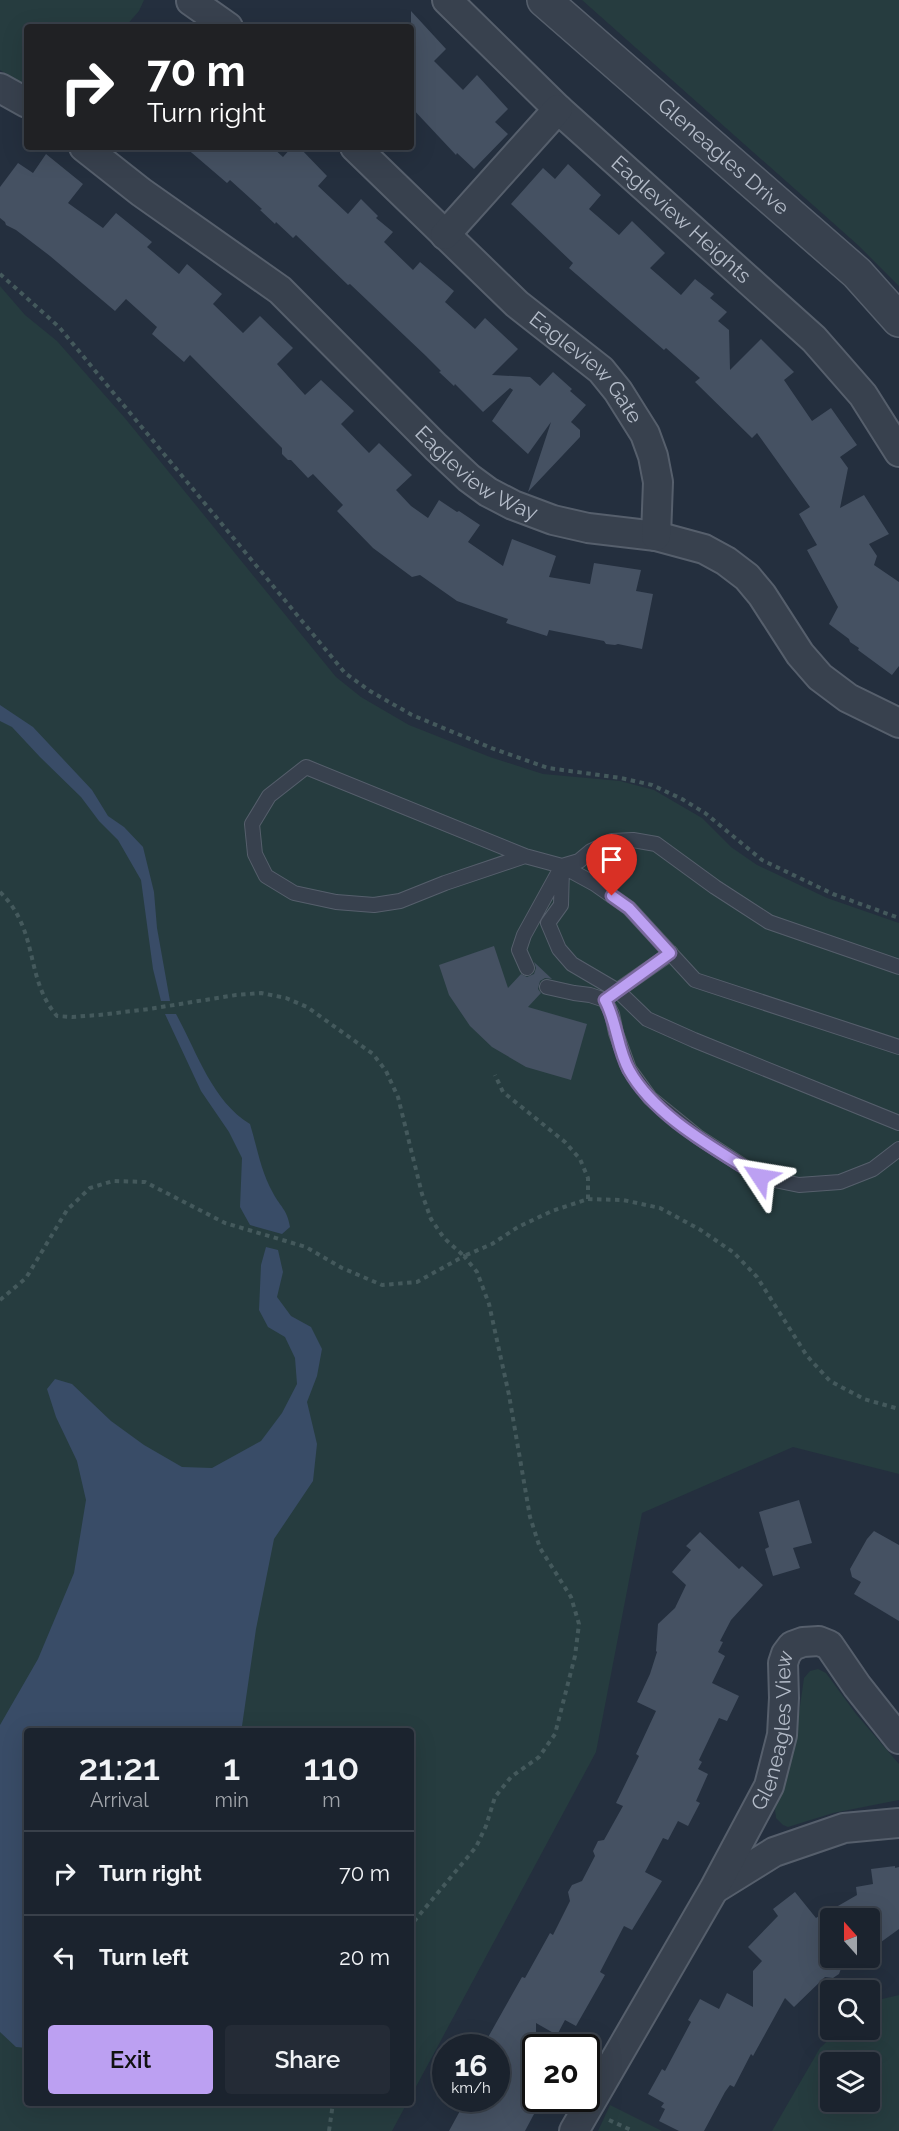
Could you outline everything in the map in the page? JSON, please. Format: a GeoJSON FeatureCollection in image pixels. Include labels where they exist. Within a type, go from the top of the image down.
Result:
{"type":"FeatureCollection","features":[{"type":"Feature","properties":{"kind":"street","name":"Eagleview Heights"},"geometry":{"type":"LineString","coordinates":[[447,0],[558,109],[814,339],[863,395],[899,452]]}},
{"type":"Feature","properties":{"kind":"street","name":"Gleneagles Drive"},"geometry":{"type":"LineString","coordinates":[[544,0],[857,273],[899,320]]}},
{"type":"Feature","properties":{"kind":"street"},"geometry":{"type":"LineString","coordinates":[[191,1],[224,24]]}},
{"type":"Feature","properties":{"kind":"street"},"geometry":{"type":"LineString","coordinates":[[0,88],[24,101]]}},
{"type":"Feature","properties":{"kind":"street"},"geometry":{"type":"LineString","coordinates":[[445,235],[558,109]]}},
{"type":"Feature","properties":{"kind":"street","name":"Eagleview Way"},"geometry":{"type":"LineString","coordinates":[[88,150],[141,192],[280,290],[436,447],[469,478],[488,492],[513,505],[553,520],[588,528],[656,536],[704,549],[726,561],[747,577],[777,616],[800,654],[820,677],[848,698],[899,723]]}},
{"type":"Feature","properties":{"kind":"street","name":"Eagleview Gate"},"geometry":{"type":"LineString","coordinates":[[358,150],[517,304],[601,370],[618,391],[645,434],[653,456],[658,482],[656,536]]}},
{"type":"Feature","properties":{"kind":"street","name":"Gleneagles View"},"geometry":{"type":"LineString","coordinates":[[574,2131],[714,1889],[769,1786],[782,1735],[783,1663],[792,1646],[803,1642],[819,1641],[829,1645],[899,1739]]}},
{"type":"Feature","properties":{"kind":"street","name":"Gleneagles View"},"geometry":{"type":"LineString","coordinates":[[714,1889],[774,1852],[844,1828],[899,1823]]}},
{"type":"Feature","properties":{"kind":"lane"},"geometry":{"type":"LineString","coordinates":[[525,856],[400,901],[374,905],[336,902],[294,893],[266,876],[255,854],[252,824],[269,796],[306,767],[525,856],[562,866],[595,884],[629,908],[695,980],[899,1047]]}},
{"type":"Feature","properties":{"kind":"lane"},"geometry":{"type":"LineString","coordinates":[[527,968],[519,950],[524,935],[562,866],[579,861],[591,851],[612,841],[633,840],[656,844],[705,880],[770,922],[899,967]]}},
{"type":"Feature","properties":{"kind":"lane"},"geometry":{"type":"LineString","coordinates":[[562,866],[561,905],[548,922],[559,949],[572,964],[618,991],[647,1018],[694,1040],[899,1123]]}},
{"type":"Feature","properties":{"kind":"lane"},"geometry":{"type":"LineString","coordinates":[[605,1000],[670,953]]}},
{"type":"Feature","properties":{"kind":"lane"},"geometry":{"type":"LineString","coordinates":[[547,987],[590,994],[605,1000],[612,1014],[629,1069],[650,1098],[698,1137],[760,1177],[800,1185],[840,1182],[873,1169],[899,1149]]}},
{"type":"Feature","properties":{"kind":"path"},"geometry":{"type":"LineString","coordinates":[[0,274],[59,327],[345,673],[370,692],[412,715],[548,768],[621,778],[652,785],[705,813],[762,860],[833,894],[899,918]]}},
{"type":"Feature","properties":{"kind":"path"},"geometry":{"type":"LineString","coordinates":[[0,892],[21,919],[39,989],[47,1005],[57,1016],[99,1015],[261,993],[286,998],[307,1007],[373,1053],[386,1071],[398,1098],[422,1194],[431,1219],[444,1238],[464,1256],[477,1272],[489,1304],[530,1517],[540,1548],[572,1597],[579,1624],[575,1656],[555,1734],[539,1757],[512,1777],[495,1797],[486,1826],[476,1847],[414,1921]]}},
{"type":"Feature","properties":{"kind":"path"},"geometry":{"type":"LineString","coordinates":[[495,1075],[503,1092],[565,1142],[580,1159],[588,1178],[588,1199]]}},
{"type":"Feature","properties":{"kind":"path"},"geometry":{"type":"LineString","coordinates":[[0,1300],[26,1278],[67,1210],[90,1188],[113,1181],[145,1182],[225,1223],[306,1247],[342,1268],[382,1285],[417,1282],[552,1211],[588,1199],[623,1200],[660,1208],[699,1229],[733,1252],[757,1277],[807,1356],[830,1381],[864,1399],[899,1409]]}},
{"type":"Feature","properties":{"kind":"path"},"geometry":{"type":"LineString","coordinates":[[329,2131],[333,2106]]}},
{"type":"Feature","properties":{"kind":"green space"},"geometry":{"type":"Polygon","coordinates":[[[0,0],[144,0],[139,11],[128,24],[24,24],[24,84],[0,70],[0,0]]]}},
{"type":"Feature","properties":{"kind":"green space"},"geometry":{"type":"Polygon","coordinates":[[[582,0],[899,0],[899,286],[859,246],[582,0]]]}},
{"type":"Feature","properties":{"kind":"green space"},"geometry":{"type":"Polygon","coordinates":[[[0,286],[25,315],[57,341],[124,417],[336,677],[361,697],[409,725],[490,757],[543,774],[620,781],[654,790],[702,818],[731,847],[757,865],[827,898],[899,923],[899,1474],[793,1447],[642,1513],[596,1752],[444,2034],[432,2034],[432,2057],[414,2090],[414,1728],[24,1728],[24,2106],[405,2106],[392,2131],[0,2131],[0,286]]]}},
{"type":"Feature","properties":{"kind":"green space"},"geometry":{"type":"Polygon","coordinates":[[[818,1669],[826,1673],[856,1714],[899,1764],[899,1800],[833,1813],[788,1827],[776,1818],[775,1809],[793,1755],[804,1678],[810,1671],[818,1669]]]}},
{"type":"Feature","properties":{"kind":"green space"},"geometry":{"type":"Polygon","coordinates":[[[899,1995],[899,2131],[772,2131],[820,2048],[828,2040],[880,2040],[880,2000],[899,1995]]]}},
{"type":"Feature","properties":{"kind":"green space"},"geometry":{"type":"Polygon","coordinates":[[[610,2105],[662,2131],[598,2131],[610,2105]]]}},
{"type":"Feature","properties":{"kind":"water"},"geometry":{"type":"Polygon","coordinates":[[[0,705],[33,727],[92,790],[108,816],[124,827],[143,847],[154,892],[157,928],[170,1001],[161,1001],[153,969],[141,880],[118,840],[99,821],[81,797],[12,727],[0,721],[0,705]]]}},
{"type":"Feature","properties":{"kind":"water"},"geometry":{"type":"Polygon","coordinates":[[[165,1014],[176,1014],[215,1089],[237,1114],[250,1124],[265,1177],[289,1221],[290,1227],[282,1234],[250,1225],[240,1207],[242,1158],[229,1132],[201,1091],[165,1014]]]}},
{"type":"Feature","properties":{"kind":"water"},"geometry":{"type":"Polygon","coordinates":[[[266,1247],[278,1250],[283,1272],[277,1297],[291,1316],[311,1327],[322,1349],[317,1376],[307,1402],[317,1444],[313,1481],[274,1539],[256,1629],[242,1726],[241,1728],[24,1728],[24,2048],[16,2047],[0,2032],[0,1725],[38,1659],[74,1573],[86,1500],[77,1461],[56,1417],[47,1389],[55,1379],[72,1384],[111,1421],[144,1445],[182,1467],[212,1468],[261,1441],[282,1413],[297,1384],[295,1358],[285,1337],[268,1327],[259,1310],[261,1265],[266,1247]]]}},
{"type":"Feature","properties":{"kind":"building"},"geometry":{"type":"Polygon","coordinates":[[[411,11],[446,49],[434,61],[463,90],[477,75],[508,109],[495,122],[508,134],[474,169],[457,153],[456,155],[414,110],[414,24],[411,24],[411,11]]]}},
{"type":"Feature","properties":{"kind":"building"},"geometry":{"type":"Polygon","coordinates":[[[188,150],[275,150],[283,157],[289,150],[302,150],[327,176],[318,186],[348,214],[361,199],[378,216],[376,218],[393,232],[384,242],[413,270],[420,262],[454,291],[445,302],[475,329],[485,318],[518,349],[492,375],[530,377],[540,386],[553,372],[572,389],[570,391],[586,405],[571,422],[580,430],[580,437],[528,492],[551,422],[528,454],[492,421],[513,390],[510,388],[483,412],[296,235],[293,238],[276,222],[275,224],[230,180],[227,183],[188,150]]]}},
{"type":"Feature","properties":{"kind":"building"},"geometry":{"type":"Polygon","coordinates":[[[46,154],[83,184],[68,203],[103,228],[116,213],[152,242],[147,247],[179,274],[187,264],[222,294],[213,304],[243,333],[260,316],[293,348],[277,364],[305,395],[321,380],[354,411],[341,424],[369,453],[379,443],[412,475],[396,490],[411,506],[428,518],[439,500],[457,512],[459,511],[480,525],[468,542],[503,566],[512,539],[556,556],[549,577],[590,584],[594,563],[641,570],[636,591],[653,594],[642,649],[606,644],[604,641],[549,630],[547,636],[506,623],[508,619],[457,601],[420,575],[412,577],[373,548],[337,511],[343,505],[313,474],[308,478],[291,460],[288,460],[282,454],[282,448],[190,355],[184,362],[152,334],[157,327],[126,299],[115,311],[50,256],[6,225],[0,218],[0,187],[18,163],[33,173],[46,154]]]}},
{"type":"Feature","properties":{"kind":"building"},"geometry":{"type":"Polygon","coordinates":[[[568,164],[601,195],[589,209],[619,235],[632,221],[665,253],[650,268],[681,295],[695,279],[714,294],[710,298],[727,312],[718,321],[729,330],[730,370],[761,339],[794,372],[784,380],[812,421],[831,408],[857,445],[840,457],[848,468],[840,508],[864,495],[889,534],[869,544],[877,556],[874,565],[899,582],[899,666],[892,675],[858,650],[859,648],[849,639],[829,624],[838,607],[807,550],[817,545],[799,514],[810,507],[757,433],[752,438],[695,382],[700,378],[569,268],[573,263],[511,204],[543,168],[555,179],[568,164]]]}},
{"type":"Feature","properties":{"kind":"building"},"geometry":{"type":"Polygon","coordinates":[[[494,946],[508,988],[521,974],[527,977],[534,974],[536,968],[534,962],[552,979],[545,978],[540,981],[538,989],[541,993],[528,1007],[587,1024],[571,1080],[526,1067],[492,1047],[470,1026],[449,995],[439,965],[494,946]]]}},
{"type":"Feature","properties":{"kind":"building"},"geometry":{"type":"Polygon","coordinates":[[[799,1500],[812,1543],[793,1548],[800,1568],[773,1576],[765,1549],[769,1547],[759,1512],[799,1500]]]}},
{"type":"Feature","properties":{"kind":"building"},"geometry":{"type":"Polygon","coordinates":[[[874,1531],[899,1545],[899,1621],[854,1594],[861,1582],[852,1577],[850,1569],[874,1531]]]}},
{"type":"Feature","properties":{"kind":"building"},"geometry":{"type":"Polygon","coordinates":[[[700,1532],[739,1569],[742,1566],[763,1585],[731,1620],[720,1641],[723,1642],[718,1652],[725,1656],[712,1683],[739,1696],[727,1721],[719,1718],[699,1760],[702,1762],[698,1769],[708,1774],[696,1801],[700,1803],[688,1826],[678,1821],[668,1840],[663,1838],[645,1872],[662,1881],[632,1930],[624,1926],[600,1972],[605,1975],[576,2026],[565,2020],[558,2034],[555,2034],[536,2023],[536,2034],[522,2034],[522,2112],[535,2112],[525,2131],[449,2131],[459,2112],[510,2112],[510,2034],[490,2034],[550,1933],[553,1935],[570,1901],[568,1892],[572,1885],[582,1881],[595,1856],[593,1851],[598,1841],[604,1840],[623,1806],[616,1803],[639,1756],[636,1754],[656,1711],[637,1702],[657,1652],[658,1624],[675,1608],[686,1585],[672,1572],[691,1550],[686,1546],[700,1532]]]}},
{"type":"Feature","properties":{"kind":"building"},"geometry":{"type":"Polygon","coordinates":[[[899,1867],[899,1929],[880,1943],[880,1908],[834,1908],[857,1895],[856,1887],[873,1884],[871,1869],[899,1867]]]}},
{"type":"Feature","properties":{"kind":"building"},"geometry":{"type":"Polygon","coordinates":[[[795,1892],[816,1918],[820,1915],[820,1968],[841,1968],[839,1974],[833,1978],[825,1977],[820,1980],[794,2007],[785,1998],[753,2056],[751,2054],[734,2087],[730,2085],[725,2092],[704,2131],[679,2131],[659,2121],[665,2109],[661,2107],[664,2103],[648,2094],[662,2069],[665,2071],[691,2022],[688,2020],[700,1999],[719,2009],[727,1993],[753,2007],[753,1971],[762,1961],[748,1947],[778,1916],[773,1909],[795,1892]]]}},
{"type":"Feature","properties":{"kind":"route"},"geometry":{"type":"LineString","coordinates":[[612,896],[629,908],[670,953],[605,1000],[612,1014],[629,1069],[650,1098],[698,1137],[760,1177]]}}]}
